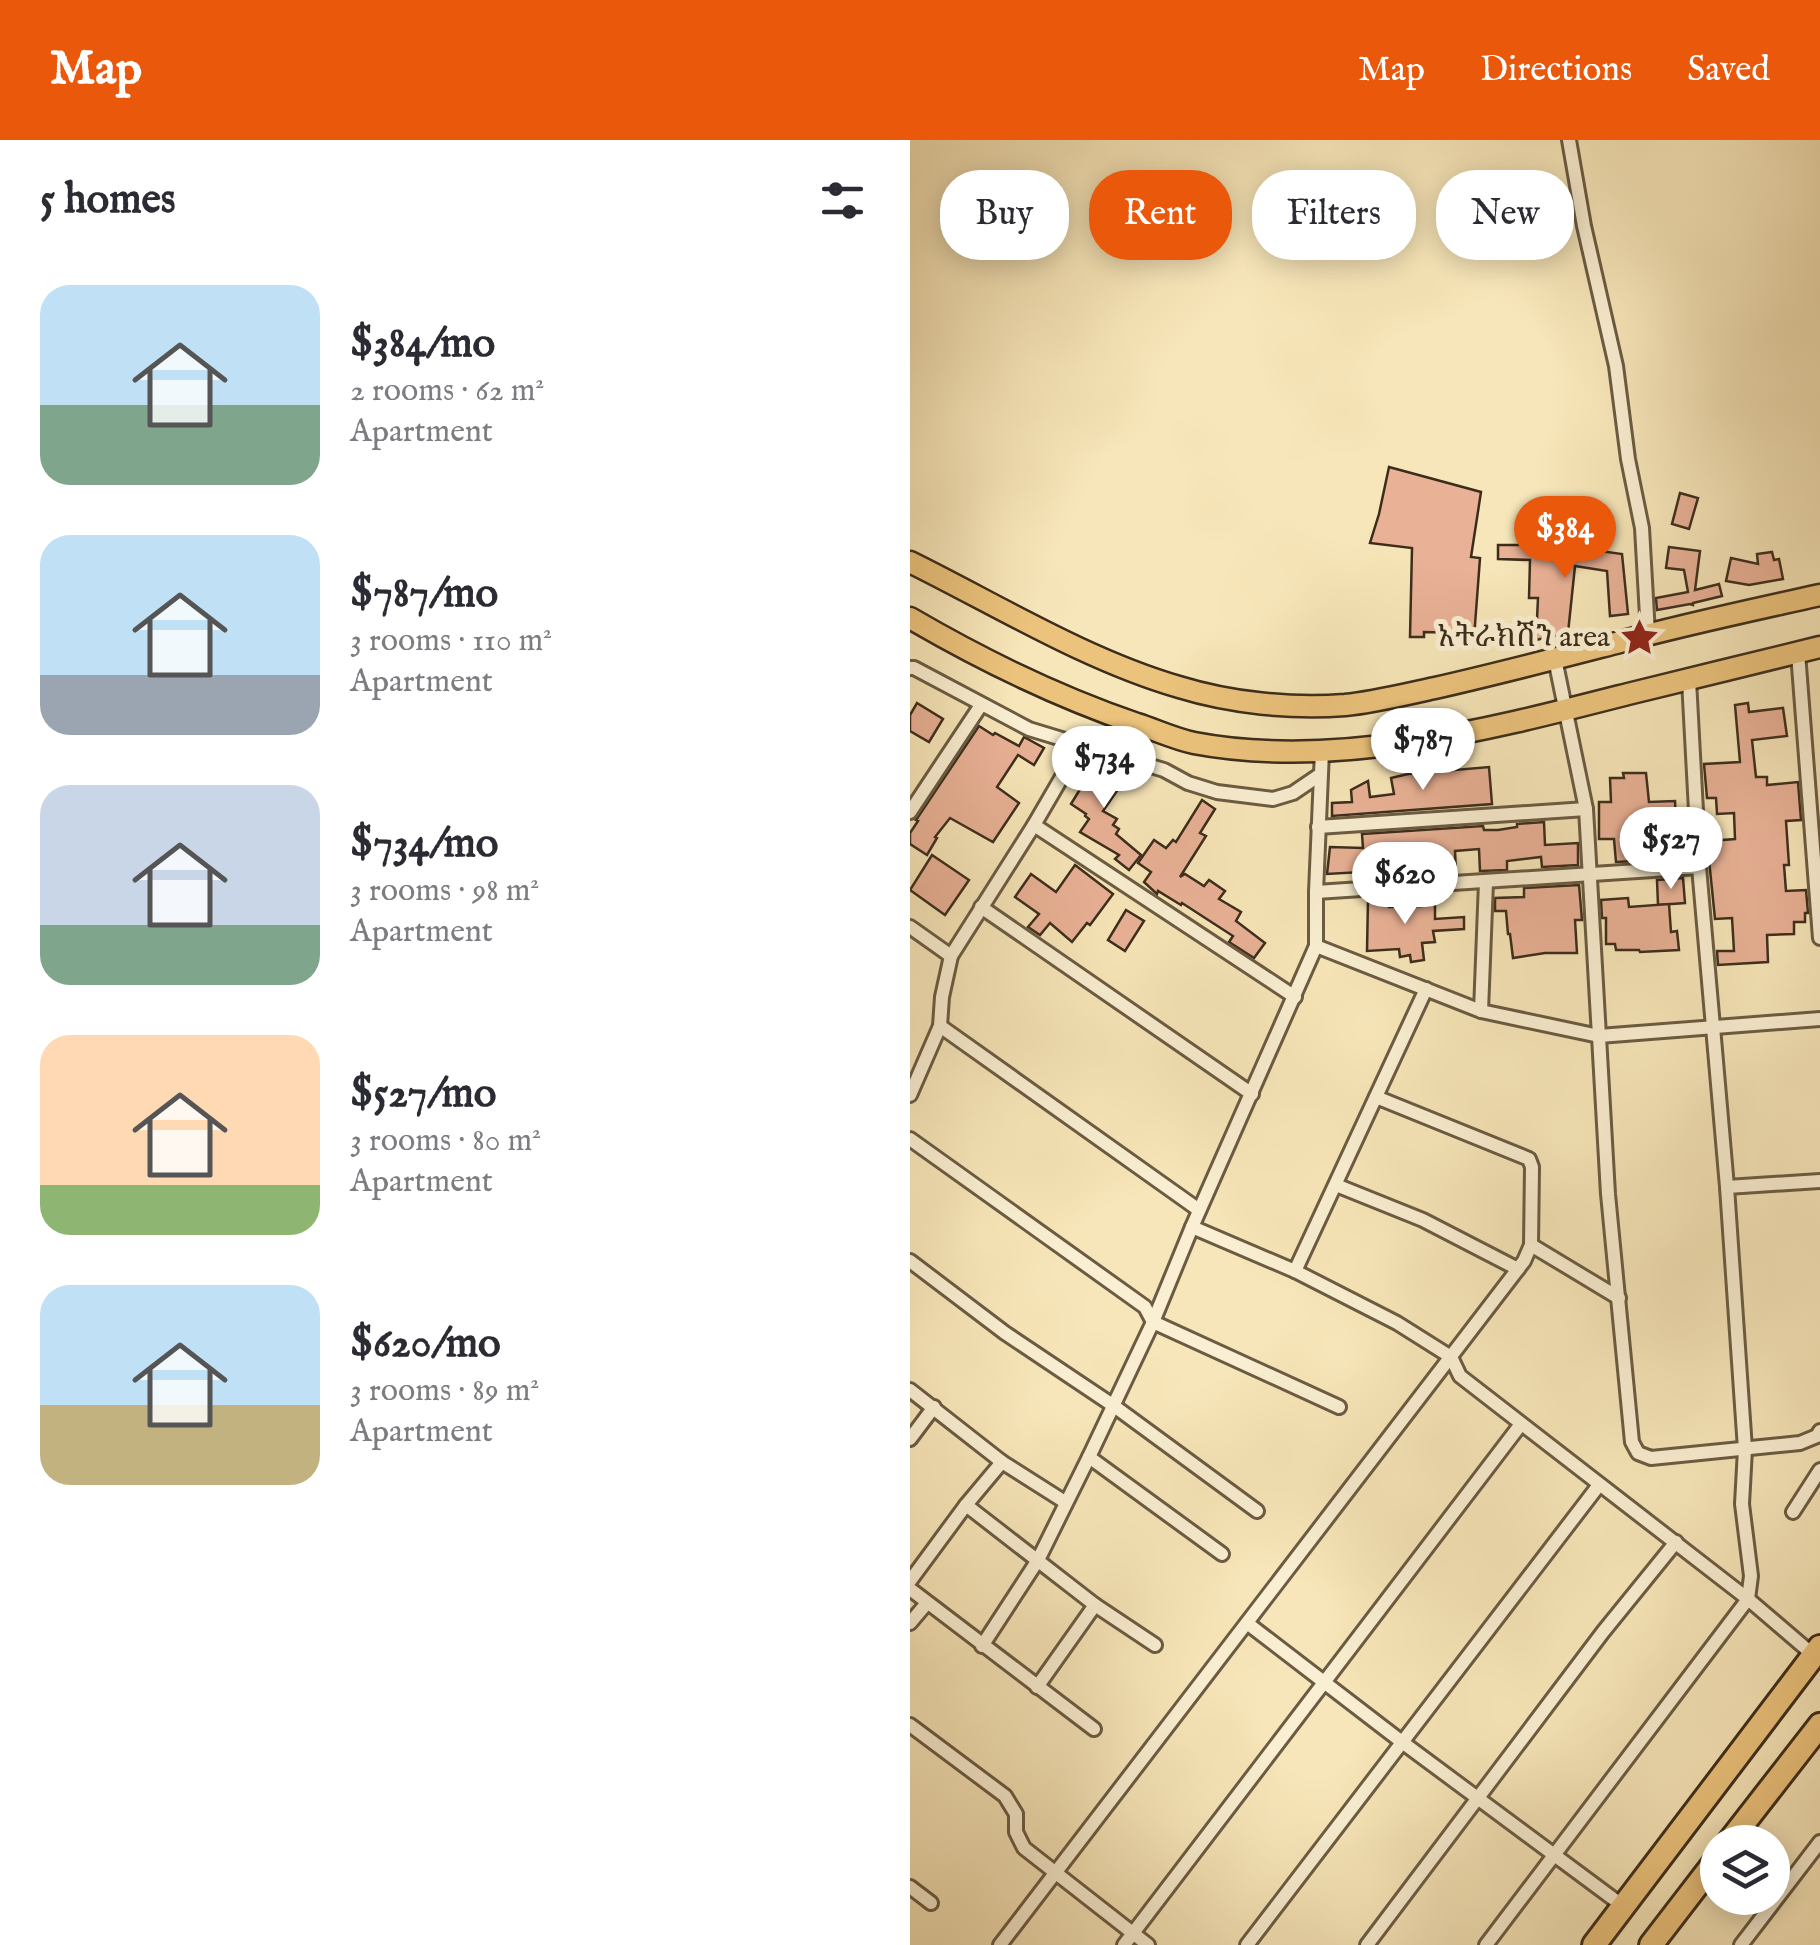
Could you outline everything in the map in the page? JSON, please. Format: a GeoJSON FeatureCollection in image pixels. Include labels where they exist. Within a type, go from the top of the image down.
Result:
{"type":"FeatureCollection","features":[{"type":"Feature","properties":{"kind":"highway"},"geometry":{"type":"LineString","coordinates":[[1594,1945],[1818,1654]]}},
{"type":"Feature","properties":{"kind":"highway"},"geometry":{"type":"LineString","coordinates":[[1743,1825],[1820,1725]]}},
{"type":"Feature","properties":{"kind":"highway"},"geometry":{"type":"LineString","coordinates":[[1659,1942],[1700,1884]]}},
{"type":"Feature","properties":{"kind":"main road"},"geometry":{"type":"LineString","coordinates":[[910,562],[1043,631],[1138,673],[1223,698],[1282,704],[1346,704],[1408,694],[1820,596]]}},
{"type":"Feature","properties":{"kind":"main road"},"geometry":{"type":"LineString","coordinates":[[910,618],[1008,671],[1102,712],[1191,742],[1243,749],[1322,751],[1387,747],[1564,710],[1820,647]]}},
{"type":"Feature","properties":{"kind":"street"},"geometry":{"type":"LineString","coordinates":[[1570,140],[1584,226],[1616,366],[1642,528],[1648,634]]}},
{"type":"Feature","properties":{"kind":"street"},"geometry":{"type":"LineString","coordinates":[[1798,652],[1820,938]]}},
{"type":"Feature","properties":{"kind":"street"},"geometry":{"type":"LineString","coordinates":[[1555,659],[1586,809],[1608,1194],[1632,1442],[1638,1454],[1651,1458],[1800,1443],[1820,1431]]}},
{"type":"Feature","properties":{"kind":"street"},"geometry":{"type":"LineString","coordinates":[[910,668],[1029,729],[1164,770],[1217,792],[1273,799],[1293,793],[1321,774]]}},
{"type":"Feature","properties":{"kind":"street"},"geometry":{"type":"LineString","coordinates":[[1486,1945],[1748,1599],[1751,1576],[1742,1504],[1745,1449],[1699,867],[1689,680]]}},
{"type":"Feature","properties":{"kind":"street"},"geometry":{"type":"LineString","coordinates":[[910,812],[981,705]]}},
{"type":"Feature","properties":{"kind":"street"},"geometry":{"type":"LineString","coordinates":[[910,1095],[940,1026],[951,956],[1080,746]]}},
{"type":"Feature","properties":{"kind":"street"},"geometry":{"type":"LineString","coordinates":[[982,1646],[1038,1560],[1114,1406],[1316,946],[1322,751]]}},
{"type":"Feature","properties":{"kind":"street"},"geometry":{"type":"LineString","coordinates":[[1318,827],[1586,809]]}},
{"type":"Feature","properties":{"kind":"street"},"geometry":{"type":"LineString","coordinates":[[1034,825],[1295,997]]}},
{"type":"Feature","properties":{"kind":"street"},"geometry":{"type":"LineString","coordinates":[[1316,892],[1699,867]]}},
{"type":"Feature","properties":{"kind":"street"},"geometry":{"type":"LineString","coordinates":[[1480,1011],[1486,882]]}},
{"type":"Feature","properties":{"kind":"street"},"geometry":{"type":"LineString","coordinates":[[981,908],[1252,1094]]}},
{"type":"Feature","properties":{"kind":"street"},"geometry":{"type":"LineString","coordinates":[[910,927],[951,956]]}},
{"type":"Feature","properties":{"kind":"street"},"geometry":{"type":"LineString","coordinates":[[1316,946],[1480,1011],[1600,1036],[1820,1020]]}},
{"type":"Feature","properties":{"kind":"street"},"geometry":{"type":"LineString","coordinates":[[1295,1271],[1426,989]]}},
{"type":"Feature","properties":{"kind":"street"},"geometry":{"type":"LineString","coordinates":[[940,1026],[1199,1210]]}},
{"type":"Feature","properties":{"kind":"street"},"geometry":{"type":"LineString","coordinates":[[1000,1945],[1518,1269],[1531,1245],[1529,1160],[1376,1097]]}},
{"type":"Feature","properties":{"kind":"street"},"geometry":{"type":"LineString","coordinates":[[910,1139],[1145,1306],[1152,1322],[1340,1407]]}},
{"type":"Feature","properties":{"kind":"street"},"geometry":{"type":"LineString","coordinates":[[1727,1188],[1820,1181]]}},
{"type":"Feature","properties":{"kind":"street"},"geometry":{"type":"LineString","coordinates":[[1336,1186],[1423,1220],[1518,1269]]}},
{"type":"Feature","properties":{"kind":"street"},"geometry":{"type":"LineString","coordinates":[[1192,1227],[1295,1271],[1397,1323],[1451,1357],[1460,1376],[1818,1654]]}},
{"type":"Feature","properties":{"kind":"street"},"geometry":{"type":"LineString","coordinates":[[1531,1245],[1619,1298]]}},
{"type":"Feature","properties":{"kind":"street"},"geometry":{"type":"LineString","coordinates":[[910,1262],[1257,1511]]}},
{"type":"Feature","properties":{"kind":"street"},"geometry":{"type":"LineString","coordinates":[[910,1390],[1002,1462],[1066,1502]]}},
{"type":"Feature","properties":{"kind":"street"},"geometry":{"type":"LineString","coordinates":[[910,1439],[934,1408]]}},
{"type":"Feature","properties":{"kind":"street"},"geometry":{"type":"LineString","coordinates":[[1124,1945],[1521,1424]]}},
{"type":"Feature","properties":{"kind":"street"},"geometry":{"type":"LineString","coordinates":[[1089,1458],[1222,1554]]}},
{"type":"Feature","properties":{"kind":"street"},"geometry":{"type":"LineString","coordinates":[[910,1582],[1002,1462]]}},
{"type":"Feature","properties":{"kind":"street"},"geometry":{"type":"LineString","coordinates":[[1792,1512],[1820,1470]]}},
{"type":"Feature","properties":{"kind":"street"},"geometry":{"type":"LineString","coordinates":[[1246,1945],[1599,1485]]}},
{"type":"Feature","properties":{"kind":"street"},"geometry":{"type":"LineString","coordinates":[[966,1505],[1095,1604],[1156,1644]]}},
{"type":"Feature","properties":{"kind":"street"},"geometry":{"type":"LineString","coordinates":[[1366,1945],[1676,1542]]}},
{"type":"Feature","properties":{"kind":"street"},"geometry":{"type":"LineString","coordinates":[[910,1590],[1094,1730]]}},
{"type":"Feature","properties":{"kind":"street"},"geometry":{"type":"LineString","coordinates":[[910,1623],[926,1603]]}},
{"type":"Feature","properties":{"kind":"street"},"geometry":{"type":"LineString","coordinates":[[1037,1687],[1095,1604]]}},
{"type":"Feature","properties":{"kind":"street"},"geometry":{"type":"LineString","coordinates":[[1247,1623],[1623,1906]]}},
{"type":"Feature","properties":{"kind":"street"},"geometry":{"type":"LineString","coordinates":[[911,1728],[1006,1796],[1016,1814],[1016,1832],[1024,1848],[1148,1945]]}},
{"type":"Feature","properties":{"kind":"street"},"geometry":{"type":"LineString","coordinates":[[1740,1945],[1820,1842]]}},
{"type":"Feature","properties":{"kind":"street"},"geometry":{"type":"LineString","coordinates":[[910,1887],[931,1903]]}},
{"type":"Feature","properties":{"kind":"building"},"geometry":{"type":"Polygon","coordinates":[[[1389,467],[1481,492],[1471,557],[1480,558],[1474,638],[1461,638],[1461,633],[1424,632],[1424,637],[1410,637],[1412,548],[1370,543],[1389,467]]]}},
{"type":"Feature","properties":{"kind":"building"},"geometry":{"type":"Polygon","coordinates":[[[1680,493],[1698,498],[1689,529],[1672,524],[1680,493]]]}},
{"type":"Feature","properties":{"kind":"building"},"geometry":{"type":"Polygon","coordinates":[[[1498,545],[1558,545],[1622,554],[1628,614],[1610,616],[1607,571],[1575,566],[1568,633],[1536,640],[1538,598],[1529,598],[1530,560],[1498,559],[1498,545]]]}},
{"type":"Feature","properties":{"kind":"building"},"geometry":{"type":"Polygon","coordinates":[[[1669,547],[1700,551],[1695,590],[1719,584],[1722,596],[1657,610],[1656,598],[1688,592],[1684,570],[1666,568],[1669,547]]]}},
{"type":"Feature","properties":{"kind":"building"},"geometry":{"type":"Polygon","coordinates":[[[1772,552],[1774,560],[1779,559],[1783,579],[1749,585],[1726,581],[1731,558],[1758,564],[1757,554],[1772,552]]]}},
{"type":"Feature","properties":{"kind":"building"},"geometry":{"type":"Polygon","coordinates":[[[917,703],[943,719],[929,742],[910,731],[910,715],[917,703]]]}},
{"type":"Feature","properties":{"kind":"building"},"geometry":{"type":"Polygon","coordinates":[[[1748,703],[1749,712],[1783,708],[1787,736],[1752,740],[1756,777],[1767,777],[1767,785],[1798,782],[1801,820],[1786,821],[1789,865],[1784,865],[1786,891],[1806,890],[1808,913],[1805,922],[1794,922],[1794,934],[1767,935],[1768,962],[1718,965],[1717,951],[1734,951],[1732,918],[1715,919],[1708,850],[1709,841],[1735,839],[1734,813],[1717,814],[1716,798],[1707,798],[1704,764],[1740,762],[1735,705],[1748,703]]]}},
{"type":"Feature","properties":{"kind":"building"},"geometry":{"type":"Polygon","coordinates":[[[979,726],[1019,746],[1024,737],[1044,748],[1034,765],[1018,755],[997,787],[1019,803],[993,842],[950,818],[927,855],[910,844],[910,833],[979,726]]]}},
{"type":"Feature","properties":{"kind":"building"},"geometry":{"type":"Polygon","coordinates":[[[1098,760],[1127,776],[1103,811],[1117,819],[1113,825],[1119,829],[1116,834],[1141,855],[1129,870],[1115,859],[1119,855],[1080,832],[1089,819],[1071,804],[1098,760]]]}},
{"type":"Feature","properties":{"kind":"building"},"geometry":{"type":"Polygon","coordinates":[[[1489,767],[1492,804],[1332,816],[1332,803],[1352,802],[1351,790],[1368,781],[1370,797],[1394,794],[1391,778],[1489,767]]]}},
{"type":"Feature","properties":{"kind":"building"},"geometry":{"type":"Polygon","coordinates":[[[1623,773],[1646,773],[1649,802],[1675,801],[1676,821],[1655,823],[1655,860],[1616,862],[1614,839],[1599,839],[1599,802],[1611,802],[1610,778],[1624,778],[1623,773]]]}},
{"type":"Feature","properties":{"kind":"building"},"geometry":{"type":"Polygon","coordinates":[[[1202,800],[1215,809],[1200,833],[1206,836],[1180,877],[1185,874],[1204,886],[1209,880],[1225,891],[1219,899],[1241,912],[1236,921],[1265,943],[1254,958],[1229,942],[1233,936],[1182,903],[1158,891],[1157,894],[1144,882],[1151,872],[1138,863],[1154,840],[1166,848],[1173,840],[1176,842],[1202,800]]]}},
{"type":"Feature","properties":{"kind":"building"},"geometry":{"type":"Polygon","coordinates":[[[1544,822],[1545,845],[1578,843],[1578,865],[1542,867],[1541,857],[1507,861],[1507,870],[1480,871],[1479,849],[1455,851],[1456,873],[1361,879],[1361,872],[1327,874],[1330,847],[1363,848],[1362,834],[1483,826],[1484,830],[1498,830],[1544,822]]]}},
{"type":"Feature","properties":{"kind":"building"},"geometry":{"type":"Polygon","coordinates":[[[932,855],[969,880],[945,915],[910,890],[932,855]]]}},
{"type":"Feature","properties":{"kind":"building"},"geometry":{"type":"Polygon","coordinates":[[[1075,865],[1113,894],[1072,942],[1050,923],[1040,935],[1028,927],[1039,914],[1015,897],[1031,874],[1056,892],[1075,865]]]}},
{"type":"Feature","properties":{"kind":"building"},"geometry":{"type":"Polygon","coordinates":[[[1683,878],[1685,903],[1658,905],[1657,880],[1683,878]]]}},
{"type":"Feature","properties":{"kind":"building"},"geometry":{"type":"Polygon","coordinates":[[[1579,885],[1582,920],[1575,920],[1577,953],[1513,958],[1506,911],[1495,911],[1495,898],[1524,897],[1524,888],[1579,885]]]}},
{"type":"Feature","properties":{"kind":"building"},"geometry":{"type":"Polygon","coordinates":[[[1389,897],[1389,907],[1421,906],[1421,901],[1435,900],[1435,919],[1464,917],[1464,929],[1433,931],[1435,942],[1422,943],[1424,960],[1411,962],[1410,955],[1400,957],[1399,949],[1367,951],[1368,899],[1389,897]]]}},
{"type":"Feature","properties":{"kind":"building"},"geometry":{"type":"Polygon","coordinates":[[[1628,898],[1629,907],[1669,904],[1671,932],[1677,931],[1679,950],[1640,952],[1616,950],[1615,944],[1606,944],[1601,900],[1628,898]]]}},
{"type":"Feature","properties":{"kind":"building"},"geometry":{"type":"Polygon","coordinates":[[[1126,910],[1144,921],[1125,951],[1108,940],[1126,910]]]}},
{"type":"Feature","properties":{"kind":"place","name":"አትራክሽን area"},"geometry":{"type":"Point","coordinates":[1640,638]}}]}
